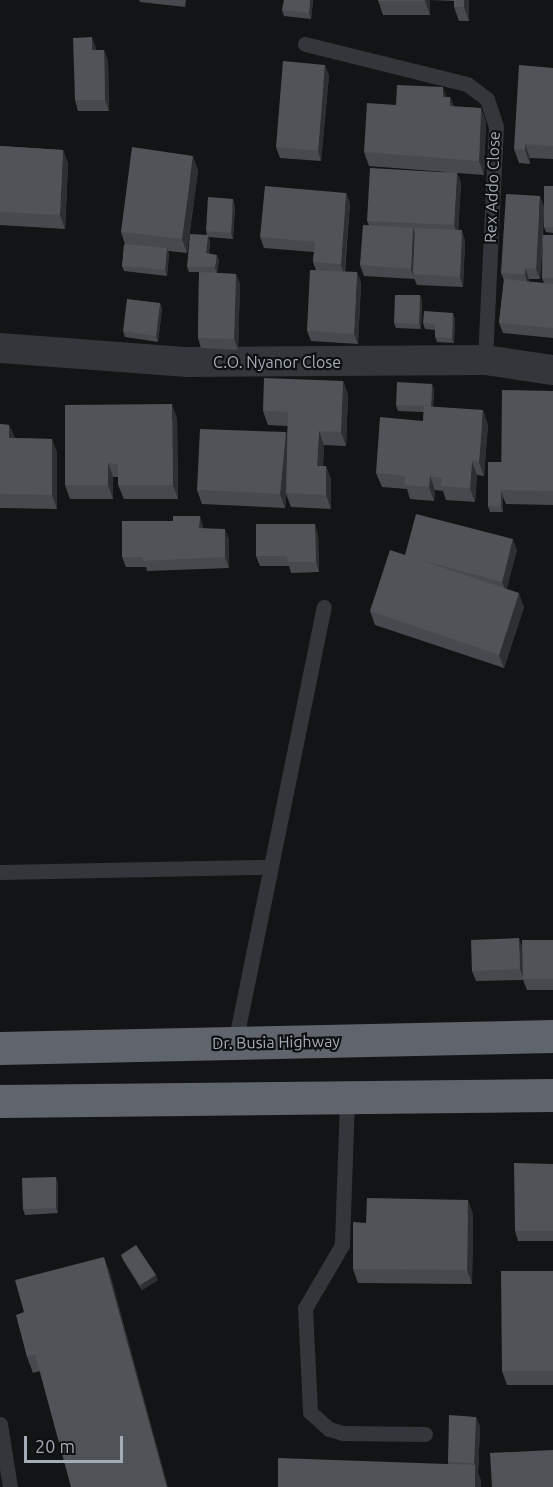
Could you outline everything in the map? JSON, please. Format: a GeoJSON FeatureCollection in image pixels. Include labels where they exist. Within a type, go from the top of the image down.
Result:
{"type":"FeatureCollection","features":[{"type":"Feature","properties":{"kind":"highway","name":"Dr. Busia Highway"},"geometry":{"type":"LineString","coordinates":[[0,1048],[553,1036]]}},
{"type":"Feature","properties":{"kind":"highway"},"geometry":{"type":"LineString","coordinates":[[0,1101],[553,1095]]}},
{"type":"Feature","properties":{"kind":"street","name":"C.O. Nyanor Close"},"geometry":{"type":"LineString","coordinates":[[0,348],[187,362],[485,360],[553,370]]}},
{"type":"Feature","properties":{"kind":"lane","name":"Rex Addo Close"},"geometry":{"type":"LineString","coordinates":[[305,44],[467,84],[487,99],[496,126],[485,360]]}},
{"type":"Feature","properties":{"kind":"lane"},"geometry":{"type":"LineString","coordinates":[[235,1043],[324,607]]}},
{"type":"Feature","properties":{"kind":"lane"},"geometry":{"type":"LineString","coordinates":[[0,872],[270,867]]}},
{"type":"Feature","properties":{"kind":"lane"},"geometry":{"type":"LineString","coordinates":[[347,1099],[342,1245],[305,1308],[310,1412],[329,1430],[343,1433],[425,1434]]}},
{"type":"Feature","properties":{"kind":"lane"},"geometry":{"type":"LineString","coordinates":[[0,1424],[10,1487]]}},
{"type":"Feature","properties":{"kind":"building"},"geometry":{"type":"Polygon","coordinates":[[[284,0],[310,0],[309,13],[282,10],[284,0]]]}},
{"type":"Feature","properties":{"kind":"building"},"geometry":{"type":"Polygon","coordinates":[[[425,0],[425,1],[378,1],[425,0]]]}},
{"type":"Feature","properties":{"kind":"building"},"geometry":{"type":"Polygon","coordinates":[[[454,0],[464,0],[464,7],[454,7],[454,0]]]}},
{"type":"Feature","properties":{"kind":"building"},"geometry":{"type":"Polygon","coordinates":[[[92,37],[92,50],[104,50],[105,100],[75,100],[73,38],[92,37]]]}},
{"type":"Feature","properties":{"kind":"building"},"geometry":{"type":"Polygon","coordinates":[[[283,61],[325,65],[318,151],[276,147],[283,61]]]}},
{"type":"Feature","properties":{"kind":"building"},"geometry":{"type":"Polygon","coordinates":[[[519,65],[553,68],[553,146],[525,144],[525,150],[514,149],[519,65]]]}},
{"type":"Feature","properties":{"kind":"building"},"geometry":{"type":"Polygon","coordinates":[[[397,85],[443,87],[443,97],[450,97],[450,106],[481,108],[479,161],[364,152],[367,103],[396,105],[397,85]]]}},
{"type":"Feature","properties":{"kind":"building"},"geometry":{"type":"Polygon","coordinates":[[[0,146],[63,150],[60,215],[0,212],[0,146]]]}},
{"type":"Feature","properties":{"kind":"building"},"geometry":{"type":"Polygon","coordinates":[[[132,147],[193,156],[182,239],[121,232],[132,147]]]}},
{"type":"Feature","properties":{"kind":"building"},"geometry":{"type":"Polygon","coordinates":[[[370,168],[457,173],[454,225],[367,221],[370,168]]]}},
{"type":"Feature","properties":{"kind":"building"},"geometry":{"type":"Polygon","coordinates":[[[265,186],[346,193],[341,264],[313,262],[315,242],[260,237],[265,186]]]}},
{"type":"Feature","properties":{"kind":"building"},"geometry":{"type":"Polygon","coordinates":[[[544,186],[553,186],[553,227],[544,227],[544,186]]]}},
{"type":"Feature","properties":{"kind":"building"},"geometry":{"type":"Polygon","coordinates":[[[506,194],[540,196],[536,269],[525,268],[525,274],[501,273],[506,194]]]}},
{"type":"Feature","properties":{"kind":"building"},"geometry":{"type":"Polygon","coordinates":[[[208,197],[233,199],[231,233],[206,231],[208,197]]]}},
{"type":"Feature","properties":{"kind":"building"},"geometry":{"type":"Polygon","coordinates":[[[363,225],[413,228],[411,269],[360,265],[363,225]]]}},
{"type":"Feature","properties":{"kind":"building"},"geometry":{"type":"Polygon","coordinates":[[[415,228],[462,230],[460,277],[413,274],[415,228]]]}},
{"type":"Feature","properties":{"kind":"building"},"geometry":{"type":"Polygon","coordinates":[[[190,234],[208,235],[206,253],[217,255],[215,267],[187,267],[190,234]]]}},
{"type":"Feature","properties":{"kind":"building"},"geometry":{"type":"Polygon","coordinates":[[[543,235],[553,235],[553,278],[542,278],[543,235]]]}},
{"type":"Feature","properties":{"kind":"building"},"geometry":{"type":"Polygon","coordinates":[[[124,244],[167,248],[165,270],[122,266],[124,244]]]}},
{"type":"Feature","properties":{"kind":"building"},"geometry":{"type":"Polygon","coordinates":[[[310,270],[357,272],[354,334],[307,331],[310,270]]]}},
{"type":"Feature","properties":{"kind":"building"},"geometry":{"type":"Polygon","coordinates":[[[199,272],[236,274],[234,339],[198,338],[199,272]]]}},
{"type":"Feature","properties":{"kind":"building"},"geometry":{"type":"Polygon","coordinates":[[[504,279],[553,284],[553,328],[499,323],[504,279]]]}},
{"type":"Feature","properties":{"kind":"building"},"geometry":{"type":"Polygon","coordinates":[[[395,295],[420,295],[419,324],[394,323],[395,295]]]}},
{"type":"Feature","properties":{"kind":"building"},"geometry":{"type":"Polygon","coordinates":[[[127,299],[160,303],[156,336],[123,331],[127,299]]]}},
{"type":"Feature","properties":{"kind":"building"},"geometry":{"type":"Polygon","coordinates":[[[424,311],[453,313],[452,338],[435,337],[435,324],[423,323],[424,311]]]}},
{"type":"Feature","properties":{"kind":"building"},"geometry":{"type":"Polygon","coordinates":[[[264,378],[343,381],[341,432],[319,431],[317,466],[326,466],[326,495],[286,493],[288,412],[263,411],[264,378]]]}},
{"type":"Feature","properties":{"kind":"building"},"geometry":{"type":"Polygon","coordinates":[[[397,382],[432,384],[431,406],[396,405],[397,382]]]}},
{"type":"Feature","properties":{"kind":"building"},"geometry":{"type":"Polygon","coordinates":[[[502,390],[553,391],[553,491],[501,490],[502,390]]]}},
{"type":"Feature","properties":{"kind":"building"},"geometry":{"type":"Polygon","coordinates":[[[172,404],[173,485],[118,485],[118,464],[108,463],[108,485],[65,485],[65,405],[172,404]]]}},
{"type":"Feature","properties":{"kind":"building"},"geometry":{"type":"Polygon","coordinates":[[[424,406],[483,410],[479,462],[472,461],[470,488],[441,486],[442,478],[430,476],[429,487],[405,485],[405,476],[376,473],[380,417],[423,421],[424,406]]]}},
{"type":"Feature","properties":{"kind":"building"},"geometry":{"type":"Polygon","coordinates":[[[0,424],[9,425],[9,438],[52,439],[52,495],[0,494],[0,424]]]}},
{"type":"Feature","properties":{"kind":"building"},"geometry":{"type":"Polygon","coordinates":[[[200,429],[286,432],[280,494],[197,490],[200,429]]]}},
{"type":"Feature","properties":{"kind":"building"},"geometry":{"type":"Polygon","coordinates":[[[488,462],[501,462],[501,507],[488,506],[488,462]]]}},
{"type":"Feature","properties":{"kind":"building"},"geometry":{"type":"Polygon","coordinates":[[[416,514],[513,539],[502,582],[405,555],[416,514]]]}},
{"type":"Feature","properties":{"kind":"building"},"geometry":{"type":"Polygon","coordinates":[[[173,516],[200,516],[199,528],[225,529],[225,557],[143,561],[143,557],[122,557],[122,521],[173,521],[173,516]]]}},
{"type":"Feature","properties":{"kind":"building"},"geometry":{"type":"Polygon","coordinates":[[[256,524],[315,524],[316,562],[288,562],[287,556],[256,556],[256,524]]]}},
{"type":"Feature","properties":{"kind":"building"},"geometry":{"type":"Polygon","coordinates":[[[390,550],[519,593],[499,655],[370,611],[390,550]]]}},
{"type":"Feature","properties":{"kind":"building"},"geometry":{"type":"Polygon","coordinates":[[[519,938],[520,969],[472,971],[471,940],[519,938]]]}},
{"type":"Feature","properties":{"kind":"building"},"geometry":{"type":"Polygon","coordinates":[[[522,940],[553,940],[553,979],[523,979],[522,940]]]}},
{"type":"Feature","properties":{"kind":"building"},"geometry":{"type":"Polygon","coordinates":[[[514,1163],[553,1164],[553,1231],[515,1231],[514,1163]]]}},
{"type":"Feature","properties":{"kind":"building"},"geometry":{"type":"Polygon","coordinates":[[[56,1177],[56,1208],[23,1209],[22,1178],[56,1177]]]}},
{"type":"Feature","properties":{"kind":"building"},"geometry":{"type":"Polygon","coordinates":[[[367,1198],[468,1200],[467,1270],[353,1269],[353,1222],[366,1223],[367,1198]]]}},
{"type":"Feature","properties":{"kind":"building"},"geometry":{"type":"Polygon","coordinates":[[[136,1245],[156,1275],[140,1285],[121,1255],[136,1245]]]}},
{"type":"Feature","properties":{"kind":"building"},"geometry":{"type":"Polygon","coordinates":[[[104,1257],[167,1487],[71,1487],[35,1354],[27,1357],[16,1315],[24,1312],[15,1280],[104,1257]]]}},
{"type":"Feature","properties":{"kind":"building"},"geometry":{"type":"Polygon","coordinates":[[[501,1271],[553,1271],[553,1371],[502,1371],[501,1271]]]}},
{"type":"Feature","properties":{"kind":"building"},"geometry":{"type":"Polygon","coordinates":[[[449,1415],[476,1417],[474,1463],[448,1462],[449,1415]]]}},
{"type":"Feature","properties":{"kind":"building"},"geometry":{"type":"Polygon","coordinates":[[[553,1450],[553,1487],[492,1487],[490,1453],[553,1450]]]}},
{"type":"Feature","properties":{"kind":"building"},"geometry":{"type":"Polygon","coordinates":[[[278,1458],[475,1465],[475,1487],[278,1487],[278,1458]]]}}]}
